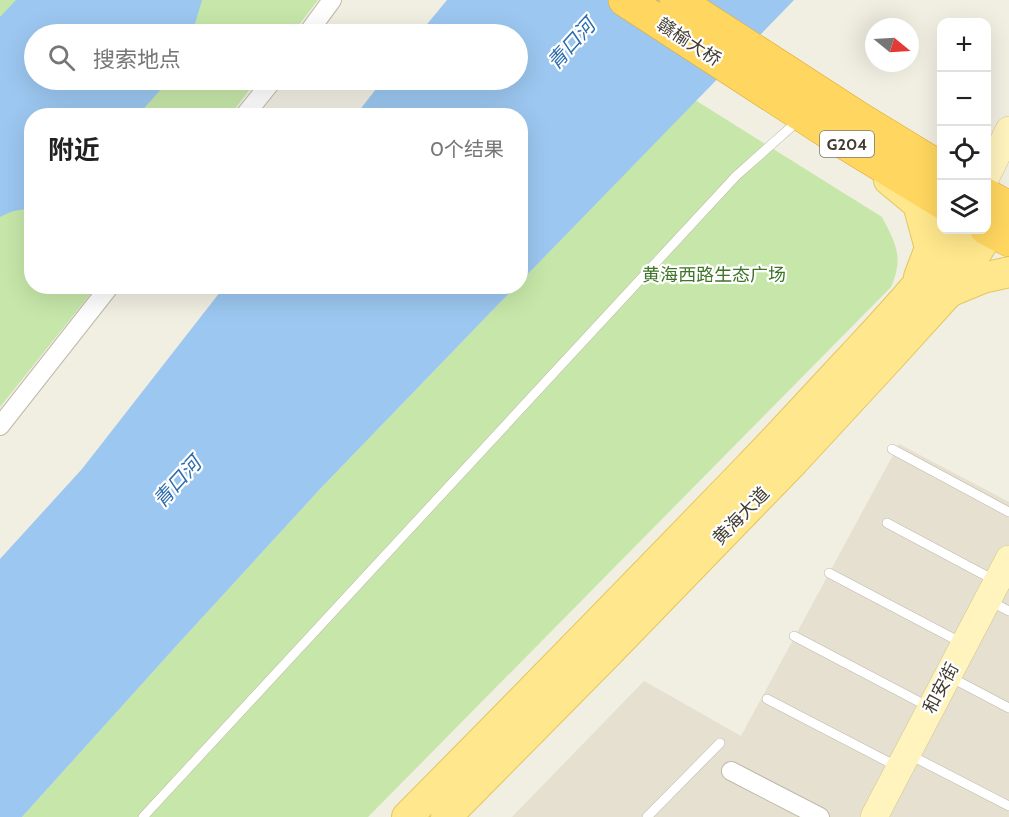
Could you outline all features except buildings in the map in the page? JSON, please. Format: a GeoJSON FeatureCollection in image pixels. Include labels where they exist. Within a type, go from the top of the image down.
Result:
{"type":"FeatureCollection","features":[{"type":"Feature","properties":{"kind":"highway","name":"赣榆大桥"},"geometry":{"type":"LineString","coordinates":[[625,0],[763,74]]}},
{"type":"Feature","properties":{"kind":"highway","name":"赣榆大桥"},"geometry":{"type":"LineString","coordinates":[[676,0],[763,74]]}},
{"type":"Feature","properties":{"kind":"highway","name":"G204"},"geometry":{"type":"LineString","coordinates":[[763,74],[803,116],[937,199]]}},
{"type":"Feature","properties":{"kind":"highway","name":"G204"},"geometry":{"type":"LineString","coordinates":[[763,74],[878,131],[937,166]]}},
{"type":"Feature","properties":{"kind":"main road"},"geometry":{"type":"LineString","coordinates":[[845,144],[918,204],[930,248],[916,287]]}},
{"type":"Feature","properties":{"kind":"main road","name":"黄海大道"},"geometry":{"type":"LineString","coordinates":[[446,817],[794,461],[949,292],[966,270],[999,214]]}},
{"type":"Feature","properties":{"kind":"main road","name":"黄海大道"},"geometry":{"type":"LineString","coordinates":[[407,817],[774,441],[916,287],[943,254],[956,234]]}},
{"type":"Feature","properties":{"kind":"main road"},"geometry":{"type":"LineString","coordinates":[[949,292],[983,278],[1009,272]]}},
{"type":"Feature","properties":{"kind":"street"},"geometry":{"type":"LineString","coordinates":[[314,24],[332,0]]}},
{"type":"Feature","properties":{"kind":"street"},"geometry":{"type":"LineString","coordinates":[[250,108],[265,90]]}},
{"type":"Feature","properties":{"kind":"street"},"geometry":{"type":"LineString","coordinates":[[991,168],[1009,130]]}},
{"type":"Feature","properties":{"kind":"street"},"geometry":{"type":"LineString","coordinates":[[0,426],[104,294]]}},
{"type":"Feature","properties":{"kind":"street","name":"和安街"},"geometry":{"type":"LineString","coordinates":[[874,817],[964,644],[1001,588]]}},
{"type":"Feature","properties":{"kind":"street"},"geometry":{"type":"LineString","coordinates":[[731,771],[820,817]]}},
{"type":"Feature","properties":{"kind":"lane"},"geometry":{"type":"LineString","coordinates":[[142,817],[736,176],[803,116]]}},
{"type":"Feature","properties":{"kind":"lane"},"geometry":{"type":"LineString","coordinates":[[892,449],[1009,512]]}},
{"type":"Feature","properties":{"kind":"lane"},"geometry":{"type":"LineString","coordinates":[[887,523],[1001,588]]}},
{"type":"Feature","properties":{"kind":"lane"},"geometry":{"type":"LineString","coordinates":[[829,573],[964,644]]}},
{"type":"Feature","properties":{"kind":"lane"},"geometry":{"type":"LineString","coordinates":[[794,636],[931,708]]}},
{"type":"Feature","properties":{"kind":"lane"},"geometry":{"type":"LineString","coordinates":[[948,676],[1009,708]]}},
{"type":"Feature","properties":{"kind":"lane"},"geometry":{"type":"LineString","coordinates":[[767,699],[1009,806]]}},
{"type":"Feature","properties":{"kind":"lane"},"geometry":{"type":"LineString","coordinates":[[647,817],[720,742]]}},
{"type":"Feature","properties":{"kind":"shaded area"},"geometry":{"type":"Polygon","coordinates":[[[899,444],[1009,502],[1009,817],[512,817],[644,681],[741,736],[899,444]]]}},
{"type":"Feature","properties":{"kind":"green space"},"geometry":{"type":"Polygon","coordinates":[[[0,0],[318,0],[300,24],[24,24],[24,90],[249,90],[235,108],[24,108],[24,294],[90,294],[0,407],[0,0]]]}},
{"type":"Feature","properties":{"kind":"green space","name":"黄海西路生态广场"},"geometry":{"type":"Polygon","coordinates":[[[695,100],[882,217],[891,235],[898,259],[891,287],[368,817],[22,817],[321,488],[508,294],[528,294],[528,274],[695,100]]]}},
{"type":"Feature","properties":{"kind":"water"},"geometry":{"type":"Polygon","coordinates":[[[16,0],[202,0],[195,24],[24,24],[24,90],[160,90],[144,108],[24,108],[24,209],[0,217],[0,17],[16,0]]]}},
{"type":"Feature","properties":{"kind":"water","name":"青口河"},"geometry":{"type":"Polygon","coordinates":[[[447,0],[794,0],[528,274],[528,108],[361,108],[375,90],[528,90],[528,24],[427,24],[447,0]]]}},
{"type":"Feature","properties":{"kind":"water","name":"青口河"},"geometry":{"type":"Polygon","coordinates":[[[219,294],[508,294],[321,488],[22,817],[0,817],[0,559],[82,469],[219,294]]]}}]}
